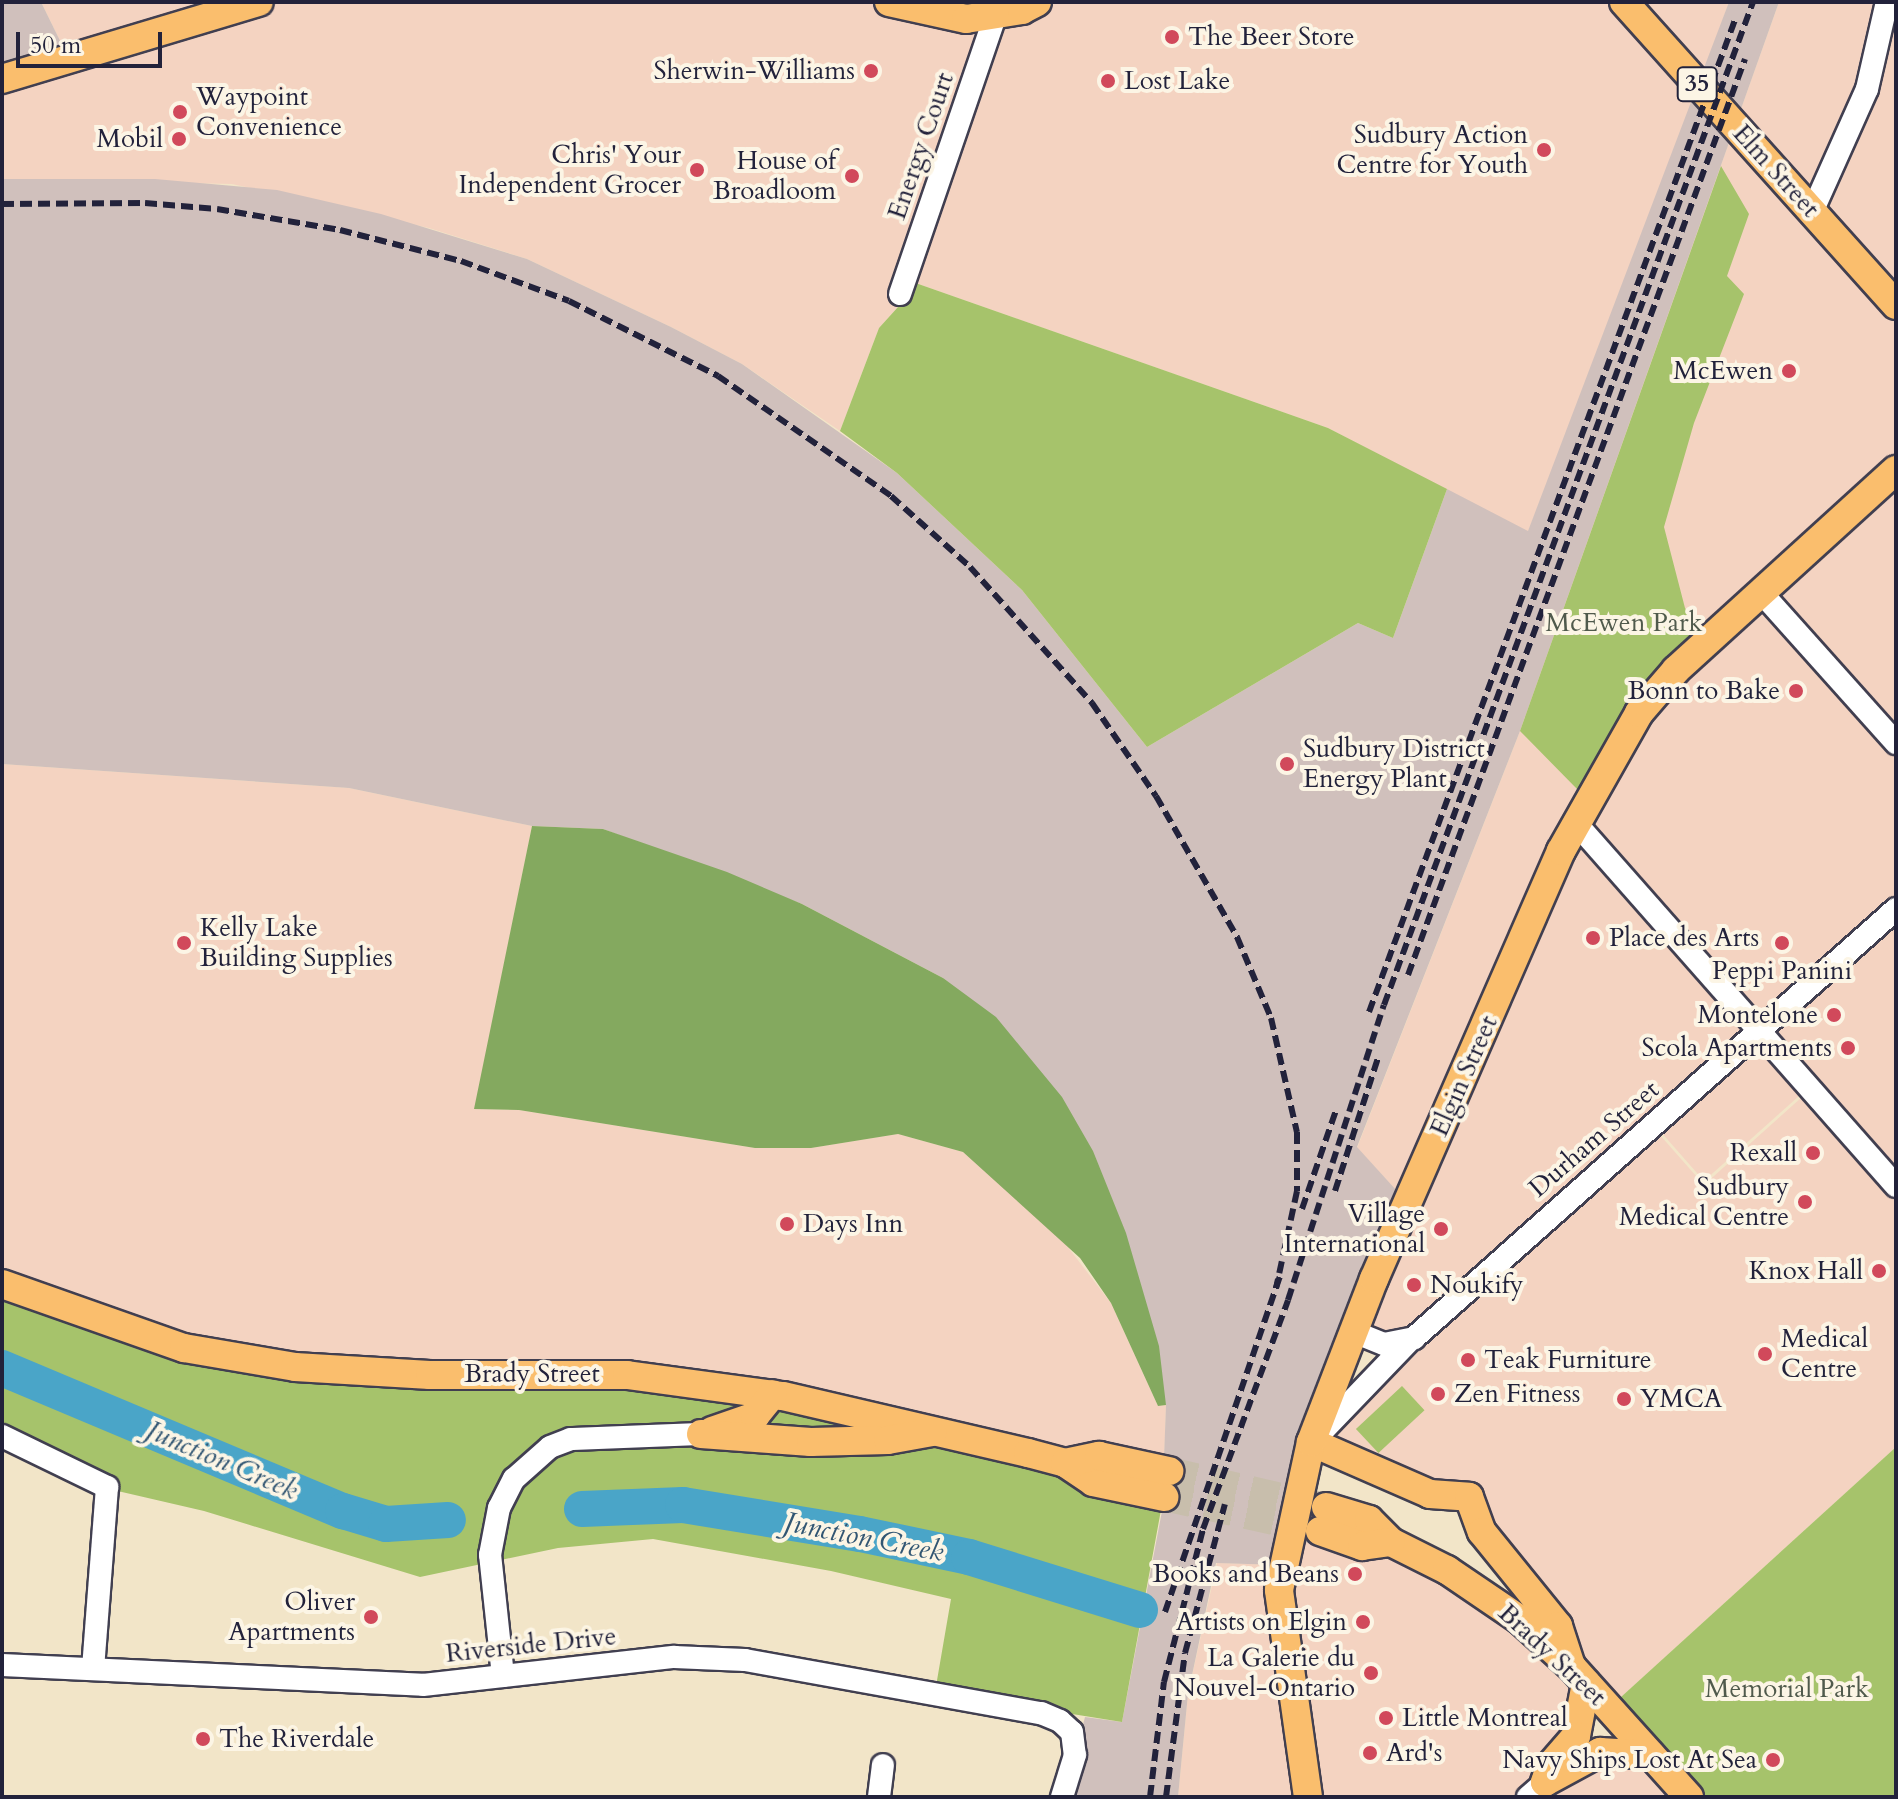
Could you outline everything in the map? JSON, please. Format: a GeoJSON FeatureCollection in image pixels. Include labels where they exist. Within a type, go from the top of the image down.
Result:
{"type":"FeatureCollection","features":[{"type":"Feature","properties":{"kind":"main road"},"geometry":{"type":"LineString","coordinates":[[2,79],[259,2]]}},
{"type":"Feature","properties":{"kind":"main road"},"geometry":{"type":"LineString","coordinates":[[889,2],[936,15],[995,16],[1037,2]]}},
{"type":"Feature","properties":{"kind":"main road","name":"Elm Street"},"geometry":{"type":"LineString","coordinates":[[1624,2],[1896,305]]}},
{"type":"Feature","properties":{"kind":"main road","name":"Elgin Street"},"geometry":{"type":"LineString","coordinates":[[1308,1797],[1279,1590],[1311,1442],[1354,1332],[1575,822],[1639,713],[1676,670],[1896,470]]}},
{"type":"Feature","properties":{"kind":"main road","name":"Brady Street"},"geometry":{"type":"LineString","coordinates":[[2,1284],[184,1348],[295,1367],[430,1375],[627,1375],[773,1394],[941,1430],[1065,1463],[1093,1482],[1166,1484]]}},
{"type":"Feature","properties":{"kind":"main road"},"geometry":{"type":"LineString","coordinates":[[701,1434],[746,1421],[773,1394]]}},
{"type":"Feature","properties":{"kind":"main road"},"geometry":{"type":"LineString","coordinates":[[701,1434],[811,1442],[888,1440],[941,1430]]}},
{"type":"Feature","properties":{"kind":"main road"},"geometry":{"type":"LineString","coordinates":[[1311,1442],[1430,1494],[1469,1497],[1482,1532],[1558,1626],[1579,1675],[1576,1736],[1550,1766],[1537,1790]]}},
{"type":"Feature","properties":{"kind":"main road","name":"Brady Street"},"geometry":{"type":"LineString","coordinates":[[1323,1519],[1369,1520],[1391,1542],[1483,1592],[1579,1675],[1689,1797]]}},
{"type":"Feature","properties":{"kind":"main road"},"geometry":{"type":"LineString","coordinates":[[1537,1790],[1600,1752],[1651,1755]]}},
{"type":"Feature","properties":{"kind":"street"},"geometry":{"type":"LineString","coordinates":[[1812,212],[1867,89],[1887,2]]}},
{"type":"Feature","properties":{"kind":"street","name":"Energy Court"},"geometry":{"type":"LineString","coordinates":[[900,294],[995,16]]}},
{"type":"Feature","properties":{"kind":"street"},"geometry":{"type":"LineString","coordinates":[[1760,591],[1896,743]]}},
{"type":"Feature","properties":{"kind":"street"},"geometry":{"type":"LineString","coordinates":[[1575,822],[1896,1186]]}},
{"type":"Feature","properties":{"kind":"street","name":"Durham Street"},"geometry":{"type":"LineString","coordinates":[[1311,1442],[1382,1374],[1409,1341],[1896,909]]}},
{"type":"Feature","properties":{"kind":"street"},"geometry":{"type":"LineString","coordinates":[[1354,1332],[1384,1344],[1409,1341]]}},
{"type":"Feature","properties":{"kind":"street"},"geometry":{"type":"LineString","coordinates":[[503,1676],[490,1555],[499,1508],[514,1479],[550,1447],[571,1439],[701,1434]]}},
{"type":"Feature","properties":{"kind":"street"},"geometry":{"type":"LineString","coordinates":[[2,1436],[107,1487],[93,1668]]}},
{"type":"Feature","properties":{"kind":"street","name":"Riverside Drive"},"geometry":{"type":"LineString","coordinates":[[2,1665],[423,1685],[709,1657],[1041,1713],[1060,1721],[1072,1732],[1075,1755],[1062,1797]]}},
{"type":"Feature","properties":{"kind":"street"},"geometry":{"type":"LineString","coordinates":[[879,1797],[883,1765]]}},
{"type":"Feature","properties":{"kind":"shaded area"},"geometry":{"type":"Polygon","coordinates":[[[2,2],[41,2],[69,59],[2,81],[2,2]]]}},
{"type":"Feature","properties":{"kind":"shaded area"},"geometry":{"type":"Polygon","coordinates":[[[41,2],[1033,2],[995,14],[898,307],[879,328],[840,431],[742,364],[671,327],[527,259],[429,228],[232,184],[2,179],[2,81],[69,59],[41,2]]]}},
{"type":"Feature","properties":{"kind":"shaded area"},"geometry":{"type":"Polygon","coordinates":[[[1041,2],[1620,2],[1699,91],[1528,532],[1328,428],[907,280],[996,18],[1041,2]]]}},
{"type":"Feature","properties":{"kind":"shaded area"},"geometry":{"type":"Polygon","coordinates":[[[1626,2],[1729,2],[1700,84],[1626,2]]]}},
{"type":"Feature","properties":{"kind":"shaded area"},"geometry":{"type":"Polygon","coordinates":[[[1729,2],[1779,2],[1520,731],[1357,1147],[1407,1202],[1284,1565],[1216,1563],[1188,1694],[1178,1797],[1064,1797],[1085,1717],[1122,1722],[1162,1511],[1166,1405],[943,978],[802,904],[603,829],[532,826],[349,788],[2,764],[2,179],[155,179],[277,190],[381,214],[527,259],[671,327],[742,364],[897,473],[1022,590],[1147,747],[1358,623],[1393,638],[1447,489],[1528,531],[1729,2]]]}},
{"type":"Feature","properties":{"kind":"shaded area"},"geometry":{"type":"Polygon","coordinates":[[[1779,2],[1896,2],[1896,907],[1760,1027],[1575,819],[1407,1202],[1357,1148],[1520,731],[1779,2]]]}},
{"type":"Feature","properties":{"kind":"shaded area"},"geometry":{"type":"Polygon","coordinates":[[[2,764],[349,788],[532,826],[475,1109],[519,1110],[755,1148],[811,1148],[898,1134],[963,1152],[1057,1233],[1111,1303],[1158,1406],[1166,1405],[1164,1468],[295,1366],[2,1282],[2,764]]]}},
{"type":"Feature","properties":{"kind":"shaded area"},"geometry":{"type":"Polygon","coordinates":[[[1575,826],[1808,1088],[1704,1181],[1653,1123],[1413,1337],[1356,1331],[1575,826]]]}},
{"type":"Feature","properties":{"kind":"shaded area"},"geometry":{"type":"Polygon","coordinates":[[[1896,911],[1896,1447],[1610,1707],[1595,1690],[1565,1749],[1621,1753],[1691,1797],[1178,1797],[1188,1694],[1217,1563],[1284,1565],[1291,1527],[1391,1544],[1543,1641],[1471,1496],[1314,1441],[1652,1126],[1704,1185],[1811,1089],[1760,1031],[1896,911]]]}},
{"type":"Feature","properties":{"kind":"green space","name":"McEwen Park"},"geometry":{"type":"Polygon","coordinates":[[[1721,166],[1749,214],[1727,276],[1744,294],[1694,423],[1664,527],[1685,608],[1702,630],[1623,709],[1578,790],[1520,731],[1721,166]]]}},
{"type":"Feature","properties":{"kind":"green space"},"geometry":{"type":"Polygon","coordinates":[[[907,280],[1328,428],[1447,489],[1393,638],[1358,623],[1147,747],[1022,590],[897,473],[840,431],[879,328],[898,307],[907,280]]]}},
{"type":"Feature","properties":{"kind":"green space"},"geometry":{"type":"Polygon","coordinates":[[[532,826],[603,829],[727,872],[802,904],[943,978],[996,1017],[1062,1097],[1093,1151],[1126,1233],[1159,1346],[1166,1405],[1158,1406],[1111,1303],[1080,1258],[963,1152],[898,1134],[811,1148],[755,1148],[519,1110],[474,1109],[532,826]]]}},
{"type":"Feature","properties":{"kind":"green space"},"geometry":{"type":"Polygon","coordinates":[[[2,1282],[225,1355],[683,1378],[1163,1499],[1122,1722],[935,1692],[951,1599],[831,1571],[653,1539],[558,1548],[420,1577],[204,1511],[109,1489],[2,1437],[2,1282]]]}},
{"type":"Feature","properties":{"kind":"green space"},"geometry":{"type":"Polygon","coordinates":[[[1402,1386],[1425,1410],[1378,1453],[1356,1429],[1402,1386]]]}},
{"type":"Feature","properties":{"kind":"green space","name":"Memorial Park"},"geometry":{"type":"Polygon","coordinates":[[[1896,1447],[1896,1797],[1691,1797],[1610,1707],[1896,1447]]]}},
{"type":"Feature","properties":{"kind":"waterway","name":"Junction Creek"},"geometry":{"type":"LineString","coordinates":[[2,1368],[343,1511],[386,1524],[448,1520]]}},
{"type":"Feature","properties":{"kind":"waterway","name":"Junction Creek"},"geometry":{"type":"LineString","coordinates":[[582,1509],[683,1505],[860,1534],[969,1557],[1140,1610]]}},
{"type":"Feature","properties":{"kind":"tunnel"},"geometry":{"type":"LineString","coordinates":[[1169,1471],[1321,1506]]}},
{"type":"Feature","properties":{"kind":"tunnel"},"geometry":{"type":"LineString","coordinates":[[1164,1497],[1315,1530]]}},
{"type":"Feature","properties":{"kind":"railway"},"geometry":{"type":"LineString","coordinates":[[1150,1797],[1164,1682],[1203,1529],[1288,1300],[1384,1005],[1753,2]]}},
{"type":"Feature","properties":{"kind":"railway"},"geometry":{"type":"LineString","coordinates":[[1369,1012],[1736,17]]}},
{"type":"Feature","properties":{"kind":"railway"},"geometry":{"type":"LineString","coordinates":[[1408,975],[1745,59]]}},
{"type":"Feature","properties":{"kind":"railway"},"geometry":{"type":"LineString","coordinates":[[2,204],[145,203],[217,209],[340,230],[461,261],[569,301],[718,376],[891,496],[970,567],[1092,703],[1156,796],[1237,937],[1271,1018],[1297,1132],[1297,1191],[1276,1288]]}},
{"type":"Feature","properties":{"kind":"railway"},"geometry":{"type":"LineString","coordinates":[[1335,1191],[1378,1058]]}},
{"type":"Feature","properties":{"kind":"railway"},"geometry":{"type":"LineString","coordinates":[[1302,1209],[1336,1110]]}},
{"type":"Feature","properties":{"kind":"railway"},"geometry":{"type":"LineString","coordinates":[[1165,1612],[1280,1277]]}},
{"type":"Feature","properties":{"kind":"railway"},"geometry":{"type":"LineString","coordinates":[[1166,1797],[1185,1653],[1225,1504]]}},
{"type":"Feature","properties":{"kind":"place","name":"The Beer Store"},"geometry":{"type":"Point","coordinates":[1172,37]}},
{"type":"Feature","properties":{"kind":"place","name":"Sherwin-Williams"},"geometry":{"type":"Point","coordinates":[871,71]}},
{"type":"Feature","properties":{"kind":"place","name":"Lost Lake"},"geometry":{"type":"Point","coordinates":[1108,81]}},
{"type":"Feature","properties":{"kind":"place","name":"Waypoint Convenience"},"geometry":{"type":"Point","coordinates":[180,112]}},
{"type":"Feature","properties":{"kind":"place","name":"Mobil"},"geometry":{"type":"Point","coordinates":[179,139]}},
{"type":"Feature","properties":{"kind":"place","name":"Sudbury Action Centre for Youth"},"geometry":{"type":"Point","coordinates":[1544,150]}},
{"type":"Feature","properties":{"kind":"place","name":"Chris' Your Independent Grocer"},"geometry":{"type":"Point","coordinates":[697,170]}},
{"type":"Feature","properties":{"kind":"place","name":"House of Broadloom"},"geometry":{"type":"Point","coordinates":[852,176]}},
{"type":"Feature","properties":{"kind":"place","name":"McEwen"},"geometry":{"type":"Point","coordinates":[1789,371]}},
{"type":"Feature","properties":{"kind":"place","name":"Bonn to Bake"},"geometry":{"type":"Point","coordinates":[1796,691]}},
{"type":"Feature","properties":{"kind":"place","name":"Sudbury District Energy Plant"},"geometry":{"type":"Point","coordinates":[1287,764]}},
{"type":"Feature","properties":{"kind":"place","name":"Place des Arts"},"geometry":{"type":"Point","coordinates":[1593,938]}},
{"type":"Feature","properties":{"kind":"place","name":"Kelly Lake Building Supplies"},"geometry":{"type":"Point","coordinates":[184,943]}},
{"type":"Feature","properties":{"kind":"place","name":"Peppi Panini"},"geometry":{"type":"Point","coordinates":[1782,943]}},
{"type":"Feature","properties":{"kind":"place","name":"Montelone"},"geometry":{"type":"Point","coordinates":[1834,1015]}},
{"type":"Feature","properties":{"kind":"place","name":"Scola Apartments"},"geometry":{"type":"Point","coordinates":[1848,1048]}},
{"type":"Feature","properties":{"kind":"place","name":"Rexall"},"geometry":{"type":"Point","coordinates":[1813,1153]}},
{"type":"Feature","properties":{"kind":"place","name":"Sudbury Medical Centre"},"geometry":{"type":"Point","coordinates":[1805,1202]}},
{"type":"Feature","properties":{"kind":"place","name":"Days Inn"},"geometry":{"type":"Point","coordinates":[787,1224]}},
{"type":"Feature","properties":{"kind":"place","name":"Village International"},"geometry":{"type":"Point","coordinates":[1441,1229]}},
{"type":"Feature","properties":{"kind":"place","name":"Knox Hall"},"geometry":{"type":"Point","coordinates":[1879,1271]}},
{"type":"Feature","properties":{"kind":"place","name":"Noukify"},"geometry":{"type":"Point","coordinates":[1414,1285]}},
{"type":"Feature","properties":{"kind":"place","name":"Medical Centre"},"geometry":{"type":"Point","coordinates":[1765,1354]}},
{"type":"Feature","properties":{"kind":"place","name":"Teak Furniture"},"geometry":{"type":"Point","coordinates":[1468,1360]}},
{"type":"Feature","properties":{"kind":"place","name":"Zen Fitness"},"geometry":{"type":"Point","coordinates":[1438,1394]}},
{"type":"Feature","properties":{"kind":"place","name":"YMCA"},"geometry":{"type":"Point","coordinates":[1624,1399]}},
{"type":"Feature","properties":{"kind":"place","name":"Books and Beans"},"geometry":{"type":"Point","coordinates":[1355,1574]}},
{"type":"Feature","properties":{"kind":"place","name":"Oliver Apartments"},"geometry":{"type":"Point","coordinates":[371,1617]}},
{"type":"Feature","properties":{"kind":"place","name":"Artists on Elgin"},"geometry":{"type":"Point","coordinates":[1363,1622]}},
{"type":"Feature","properties":{"kind":"place","name":"La Galerie du Nouvel-Ontario"},"geometry":{"type":"Point","coordinates":[1371,1673]}},
{"type":"Feature","properties":{"kind":"place","name":"Little Montreal"},"geometry":{"type":"Point","coordinates":[1386,1718]}},
{"type":"Feature","properties":{"kind":"place","name":"The Riverdale"},"geometry":{"type":"Point","coordinates":[203,1739]}},
{"type":"Feature","properties":{"kind":"place","name":"Ard's"},"geometry":{"type":"Point","coordinates":[1370,1753]}},
{"type":"Feature","properties":{"kind":"place","name":"Navy Ships Lost At Sea"},"geometry":{"type":"Point","coordinates":[1773,1760]}}]}
